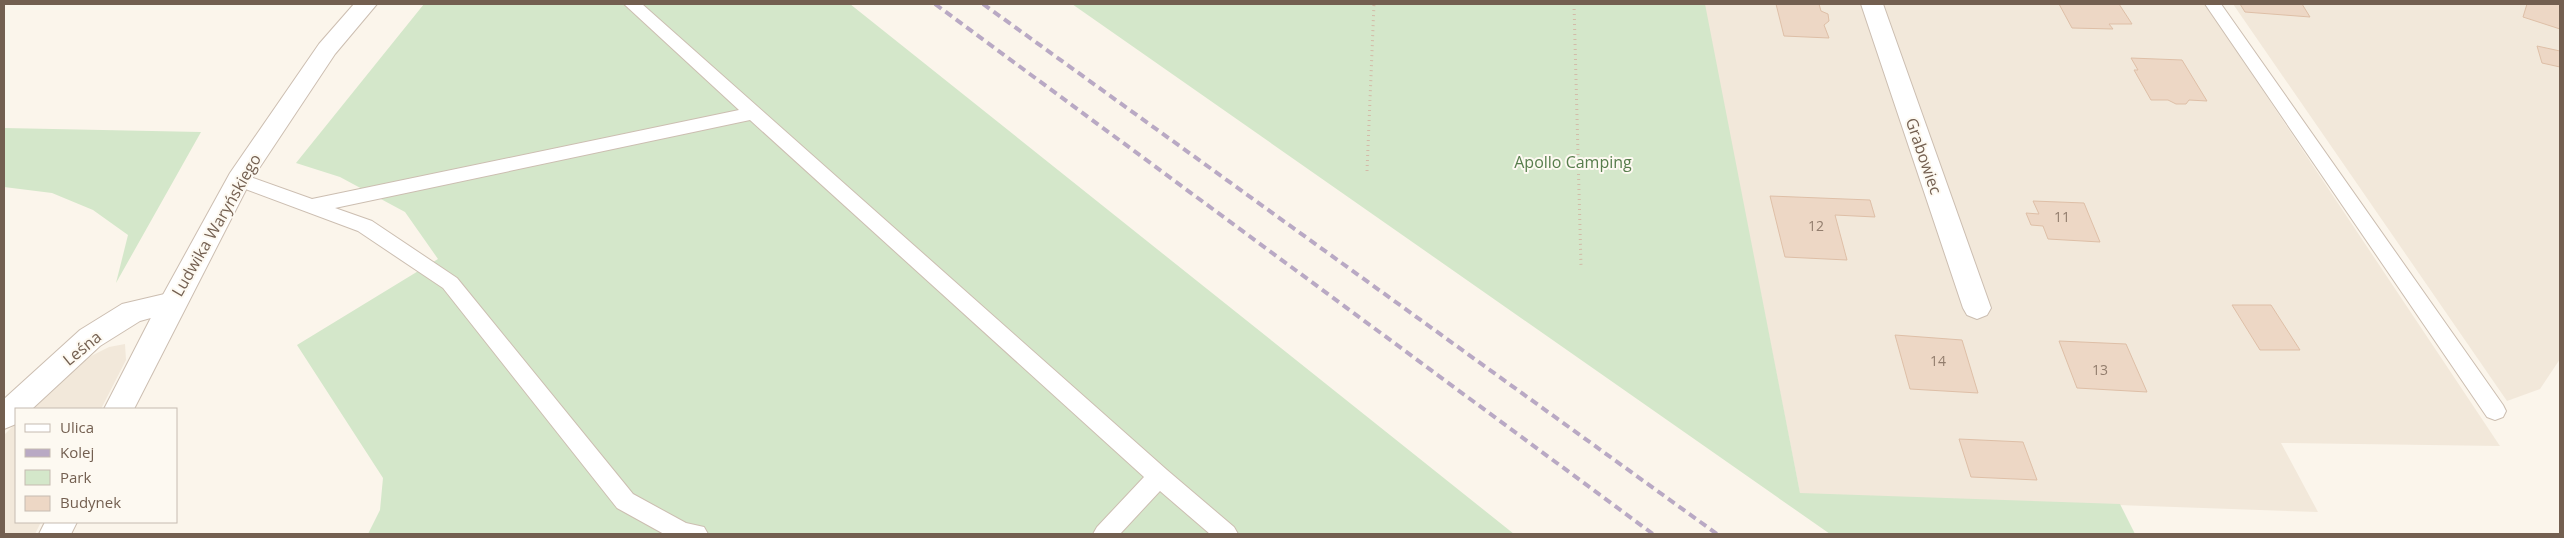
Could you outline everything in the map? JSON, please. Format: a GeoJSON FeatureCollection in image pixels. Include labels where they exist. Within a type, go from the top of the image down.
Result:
{"type":"FeatureCollection","features":[{"type":"Feature","properties":{"kind":"street","name":"Ludwika Waryńskiego"},"geometry":{"type":"LineString","coordinates":[[120,408],[173,302],[239,179],[327,49],[366,4]]}},
{"type":"Feature","properties":{"kind":"street","name":"Grabowiec"},"geometry":{"type":"LineString","coordinates":[[1872,4],[1977,308]]}},
{"type":"Feature","properties":{"kind":"street","name":"Leśna"},"geometry":{"type":"LineString","coordinates":[[4,417],[90,338],[132,312],[173,302]]}},
{"type":"Feature","properties":{"kind":"street"},"geometry":{"type":"LineString","coordinates":[[55,534],[61,523]]}},
{"type":"Feature","properties":{"kind":"lane"},"geometry":{"type":"LineString","coordinates":[[632,4],[1158,476],[1226,534]]}},
{"type":"Feature","properties":{"kind":"lane"},"geometry":{"type":"LineString","coordinates":[[2213,4],[2495,411]]}},
{"type":"Feature","properties":{"kind":"lane"},"geometry":{"type":"LineString","coordinates":[[311,206],[753,113]]}},
{"type":"Feature","properties":{"kind":"lane"},"geometry":{"type":"LineString","coordinates":[[239,179],[365,226],[450,283],[625,501],[683,534],[696,534]]}},
{"type":"Feature","properties":{"kind":"lane"},"geometry":{"type":"LineString","coordinates":[[1105,534],[1158,476]]}},
{"type":"Feature","properties":{"kind":"path"},"geometry":{"type":"LineString","coordinates":[[1367,172],[1374,4]]}},
{"type":"Feature","properties":{"kind":"path"},"geometry":{"type":"LineString","coordinates":[[1574,4],[1581,266]]}},
{"type":"Feature","properties":{"kind":"shaded area"},"geometry":{"type":"Polygon","coordinates":[[[1704,4],[2205,4],[2500,446],[2281,443],[2318,512],[1800,494],[1704,4]]]}},
{"type":"Feature","properties":{"kind":"shaded area"},"geometry":{"type":"Polygon","coordinates":[[[2233,4],[2560,4],[2560,359],[2540,389],[2507,401],[2233,4]]]}},
{"type":"Feature","properties":{"kind":"shaded area"},"geometry":{"type":"Polygon","coordinates":[[[125,344],[126,360],[102,408],[33,408],[89,357],[109,347],[125,344]]]}},
{"type":"Feature","properties":{"kind":"shaded area"},"geometry":{"type":"Polygon","coordinates":[[[15,424],[15,523],[40,523],[35,534],[4,534],[4,435],[15,424]]]}},
{"type":"Feature","properties":{"kind":"green space"},"geometry":{"type":"Polygon","coordinates":[[[424,4],[850,4],[1514,534],[368,534],[380,510],[383,478],[297,345],[438,259],[405,212],[340,177],[296,163],[424,4]]]}},
{"type":"Feature","properties":{"kind":"green space","name":"Apollo Camping"},"geometry":{"type":"Polygon","coordinates":[[[1072,4],[1705,4],[1800,493],[2120,504],[2135,534],[1830,534],[1072,4]]]}},
{"type":"Feature","properties":{"kind":"green space"},"geometry":{"type":"Polygon","coordinates":[[[4,128],[201,132],[116,283],[128,235],[93,210],[52,193],[4,187],[4,128]]]}},
{"type":"Feature","properties":{"kind":"building"},"geometry":{"type":"Polygon","coordinates":[[[1776,4],[1819,4],[1821,11],[1828,14],[1829,21],[1824,25],[1829,38],[1784,36],[1776,4]]]}},
{"type":"Feature","properties":{"kind":"building"},"geometry":{"type":"Polygon","coordinates":[[[2059,4],[2119,4],[2132,24],[2109,24],[2113,29],[2072,28],[2059,4]]]}},
{"type":"Feature","properties":{"kind":"building"},"geometry":{"type":"Polygon","coordinates":[[[2240,4],[2302,4],[2310,17],[2245,12],[2240,4]]]}},
{"type":"Feature","properties":{"kind":"building"},"geometry":{"type":"Polygon","coordinates":[[[2527,4],[2560,4],[2560,29],[2523,17],[2527,4]]]}},
{"type":"Feature","properties":{"kind":"building"},"geometry":{"type":"Polygon","coordinates":[[[2537,46],[2560,51],[2560,67],[2542,63],[2537,46]]]}},
{"type":"Feature","properties":{"kind":"building"},"geometry":{"type":"Polygon","coordinates":[[[2131,58],[2182,60],[2207,101],[2189,100],[2186,104],[2176,104],[2168,100],[2151,100],[2134,70],[2138,70],[2131,58]]]}},
{"type":"Feature","properties":{"kind":"building"},"geometry":{"type":"Polygon","coordinates":[[[1770,196],[1870,200],[1875,217],[1835,215],[1847,260],[1785,257],[1770,196]]]}},
{"type":"Feature","properties":{"kind":"building"},"geometry":{"type":"Polygon","coordinates":[[[2033,201],[2084,203],[2100,242],[2048,239],[2043,226],[2031,225],[2026,213],[2039,214],[2033,201]]]}},
{"type":"Feature","properties":{"kind":"building"},"geometry":{"type":"Polygon","coordinates":[[[2232,305],[2271,305],[2300,350],[2260,350],[2232,305]]]}},
{"type":"Feature","properties":{"kind":"building"},"geometry":{"type":"Polygon","coordinates":[[[1895,335],[1962,340],[1978,393],[1910,389],[1895,335]]]}},
{"type":"Feature","properties":{"kind":"building"},"geometry":{"type":"Polygon","coordinates":[[[2059,341],[2126,344],[2147,392],[2077,388],[2059,341]]]}},
{"type":"Feature","properties":{"kind":"building"},"geometry":{"type":"Polygon","coordinates":[[[1959,439],[2023,442],[2037,480],[1971,477],[1959,439]]]}},
{"type":"Feature","properties":{"kind":"railway"},"geometry":{"type":"LineString","coordinates":[[935,4],[1653,534]]}},
{"type":"Feature","properties":{"kind":"railway"},"geometry":{"type":"LineString","coordinates":[[983,4],[1717,534]]}}]}
